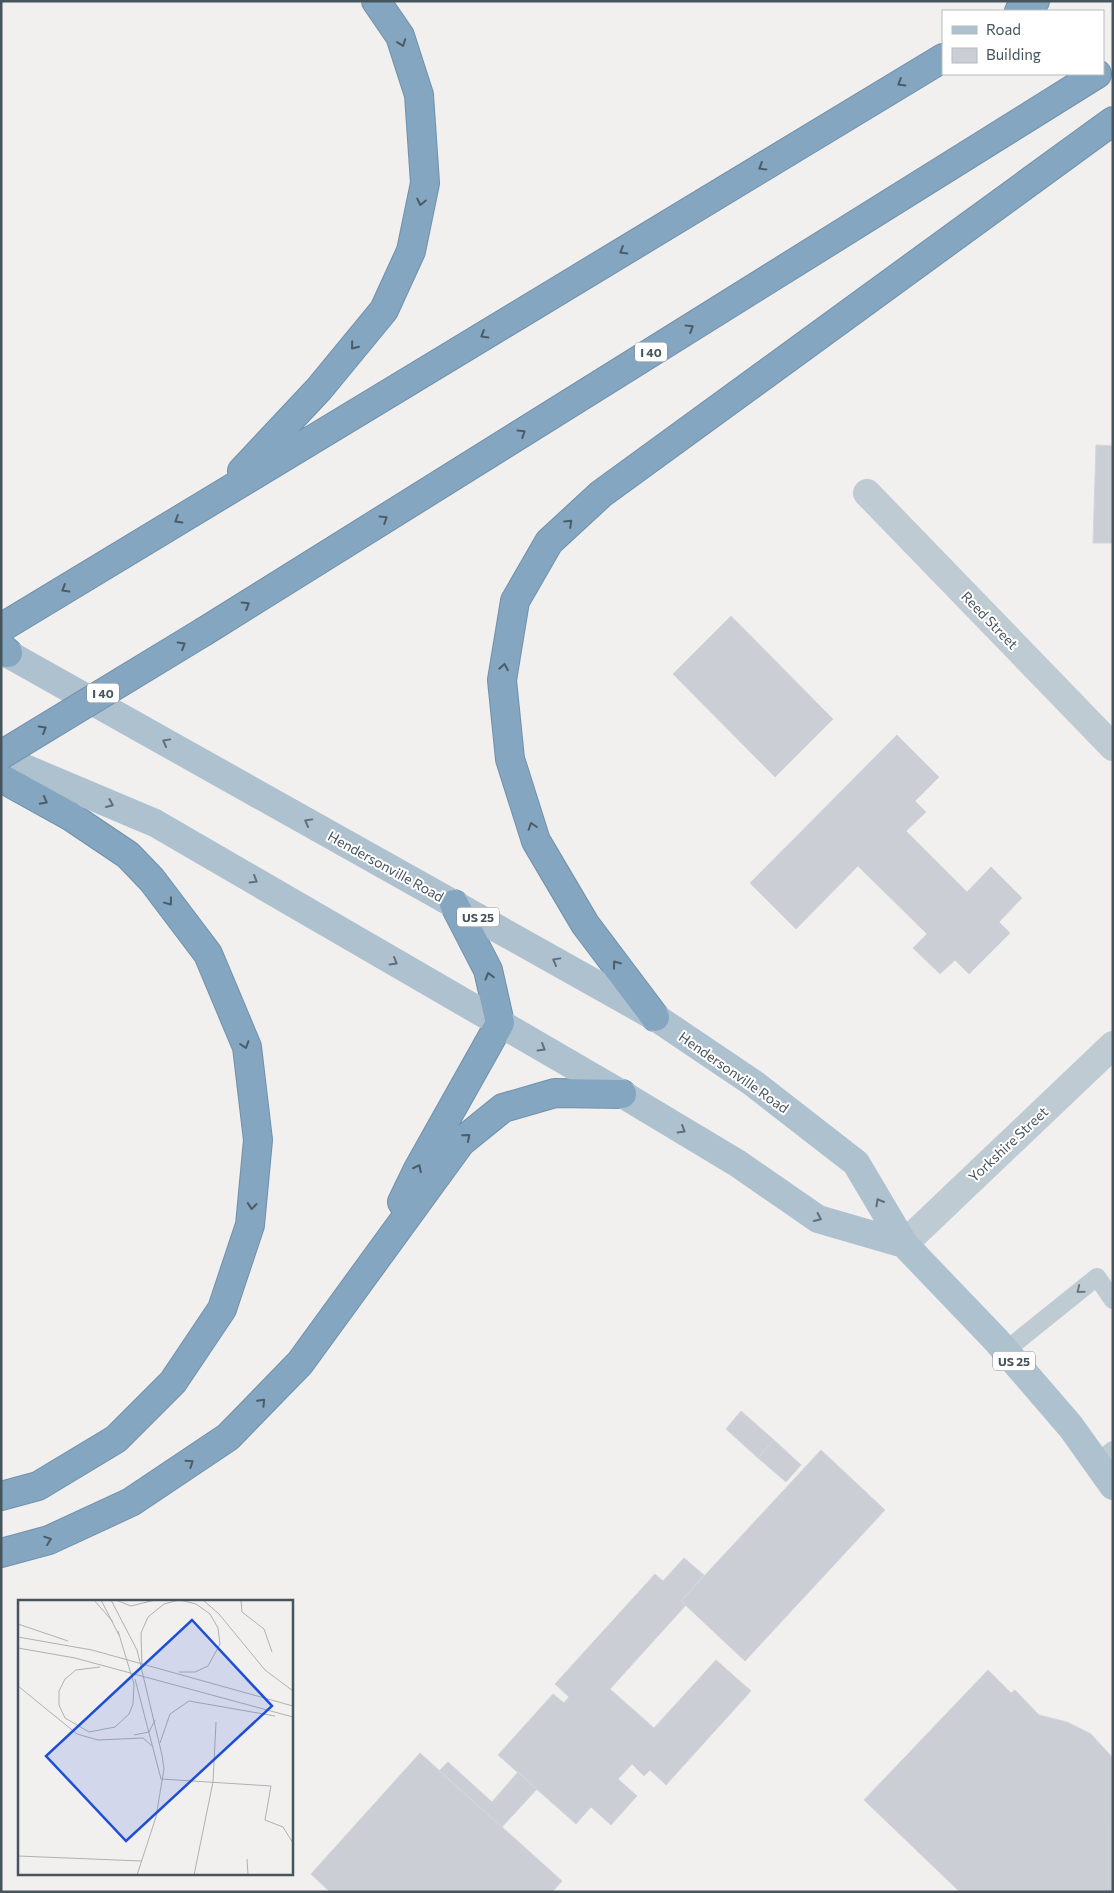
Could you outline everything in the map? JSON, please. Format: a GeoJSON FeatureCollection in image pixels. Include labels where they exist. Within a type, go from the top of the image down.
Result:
{"type":"FeatureCollection","features":[{"type":"Feature","properties":{"kind":"highway"},"geometry":{"type":"LineString","coordinates":[[219,495],[319,389],[384,310],[411,251],[425,183],[419,95],[400,36],[376,1]]}},
{"type":"Feature","properties":{"kind":"highway"},"geometry":{"type":"LineString","coordinates":[[1021,10],[1035,1]]}},
{"type":"Feature","properties":{"kind":"highway"},"geometry":{"type":"LineString","coordinates":[[1,628],[942,59]]}},
{"type":"Feature","properties":{"kind":"highway","name":"I 40"},"geometry":{"type":"LineString","coordinates":[[1,756],[205,631],[1095,75]]}},
{"type":"Feature","properties":{"kind":"highway"},"geometry":{"type":"LineString","coordinates":[[655,1017],[586,924],[536,841],[510,759],[502,680],[515,601],[549,542],[602,494],[1113,121]]}},
{"type":"Feature","properties":{"kind":"highway"},"geometry":{"type":"LineString","coordinates":[[1,778],[70,816],[128,855],[152,880],[208,954],[247,1048],[258,1140],[250,1225],[222,1309],[173,1382],[116,1439],[38,1486],[1,1496]]}},
{"type":"Feature","properties":{"kind":"highway"},"geometry":{"type":"LineString","coordinates":[[376,1260],[418,1169],[500,1023],[488,970],[454,904]]}},
{"type":"Feature","properties":{"kind":"highway"},"geometry":{"type":"LineString","coordinates":[[1,1553],[49,1540],[131,1502],[228,1437],[300,1363],[461,1142],[503,1108],[555,1093],[622,1094]]}},
{"type":"Feature","properties":{"kind":"main road","name":"Hendersonville Road"},"geometry":{"type":"LineString","coordinates":[[4,650],[655,1017],[754,1083],[856,1163],[904,1244],[1005,1351],[1071,1427],[1105,1456],[1113,1486]]}},
{"type":"Feature","properties":{"kind":"main road"},"geometry":{"type":"LineString","coordinates":[[1,756],[155,823],[622,1094],[737,1164],[818,1219],[904,1244]]}},
{"type":"Feature","properties":{"kind":"street","name":"Reed Street"},"geometry":{"type":"LineString","coordinates":[[867,493],[1113,747]]}},
{"type":"Feature","properties":{"kind":"street","name":"Yorkshire Street"},"geometry":{"type":"LineString","coordinates":[[904,1244],[1113,1045]]}},
{"type":"Feature","properties":{"kind":"lane"},"geometry":{"type":"LineString","coordinates":[[1005,1351],[1097,1277],[1113,1300]]}},
{"type":"Feature","properties":{"kind":"building"},"geometry":{"type":"Polygon","coordinates":[[[1096,445],[1113,446],[1113,543],[1093,543],[1096,445]]]}},
{"type":"Feature","properties":{"kind":"building"},"geometry":{"type":"Polygon","coordinates":[[[731,616],[833,719],[775,777],[673,674],[731,616]]]}},
{"type":"Feature","properties":{"kind":"building"},"geometry":{"type":"Polygon","coordinates":[[[897,735],[939,777],[915,801],[926,812],[906,831],[967,892],[991,867],[1022,898],[999,922],[1010,933],[969,974],[955,960],[940,974],[913,948],[927,934],[858,866],[796,929],[750,883],[897,735]]]}},
{"type":"Feature","properties":{"kind":"building"},"geometry":{"type":"Polygon","coordinates":[[[741,1411],[774,1440],[758,1458],[726,1429],[741,1411]]]}},
{"type":"Feature","properties":{"kind":"building"},"geometry":{"type":"Polygon","coordinates":[[[774,1440],[801,1465],[786,1482],[758,1458],[774,1440]]]}},
{"type":"Feature","properties":{"kind":"building"},"geometry":{"type":"Polygon","coordinates":[[[821,1450],[885,1510],[745,1661],[681,1601],[821,1450]]]}},
{"type":"Feature","properties":{"kind":"building"},"geometry":{"type":"Polygon","coordinates":[[[684,1558],[704,1575],[681,1601],[686,1605],[610,1689],[654,1728],[716,1660],[751,1691],[666,1785],[650,1770],[644,1776],[632,1764],[618,1779],[637,1796],[611,1825],[591,1807],[576,1824],[498,1755],[553,1694],[564,1703],[569,1697],[555,1684],[655,1574],[663,1581],[684,1558]]]}},
{"type":"Feature","properties":{"kind":"building"},"geometry":{"type":"Polygon","coordinates":[[[988,1670],[1011,1693],[1015,1690],[1039,1715],[1067,1722],[1091,1734],[1112,1757],[1113,1892],[960,1892],[864,1800],[988,1670]]]}},
{"type":"Feature","properties":{"kind":"building"},"geometry":{"type":"Polygon","coordinates":[[[420,1753],[562,1881],[552,1892],[330,1892],[311,1874],[420,1753]]]}},
{"type":"Feature","properties":{"kind":"building"},"geometry":{"type":"Polygon","coordinates":[[[448,1762],[492,1802],[518,1772],[537,1789],[502,1827],[439,1771],[448,1762]]]}}]}
